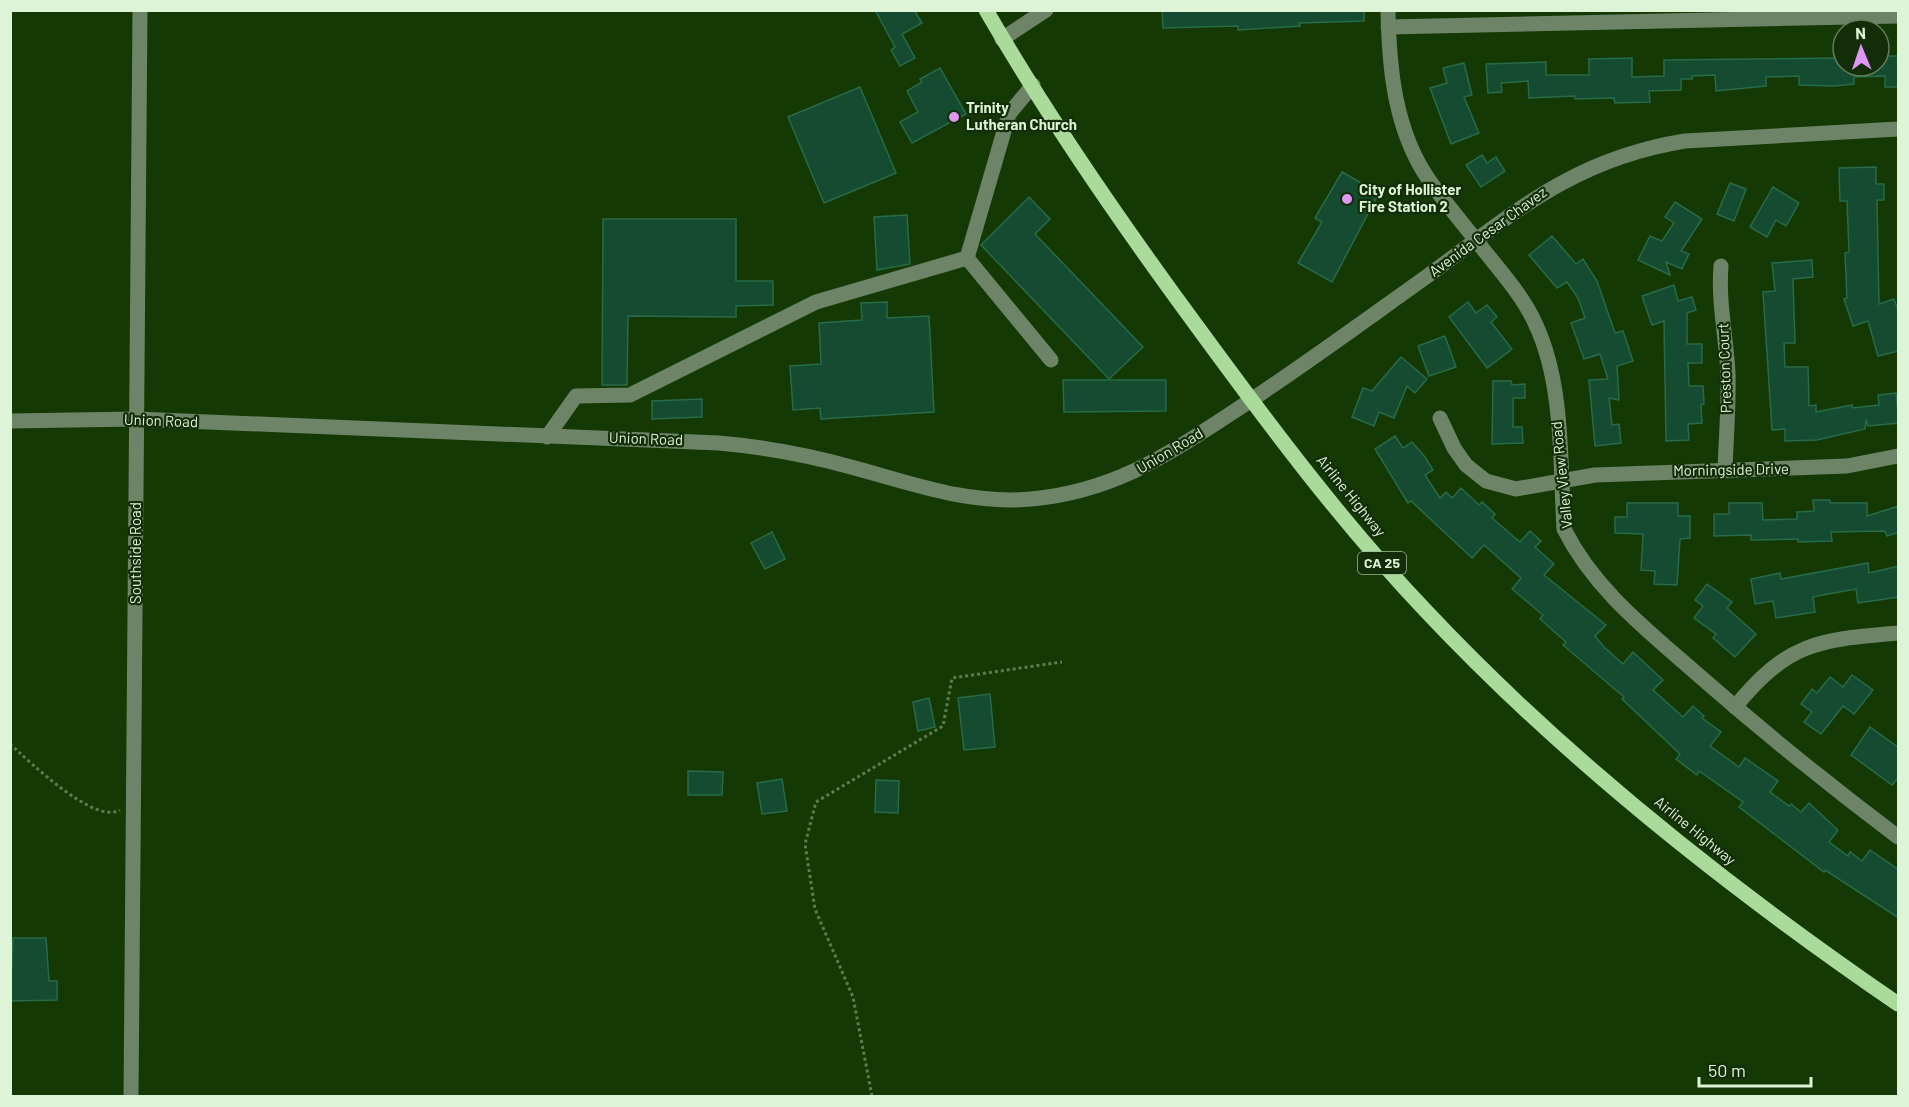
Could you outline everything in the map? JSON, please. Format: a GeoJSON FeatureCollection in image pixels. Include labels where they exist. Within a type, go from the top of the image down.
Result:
{"type":"FeatureCollection","features":[{"type":"Feature","properties":{"kind":"main road","name":"Airline Highway"},"geometry":{"type":"LineString","coordinates":[[986,10],[1002,39],[1121,222],[1251,400],[1374,554],[1419,603],[1562,743],[1654,822],[1752,899],[1899,1004]]}},
{"type":"Feature","properties":{"kind":"street","name":"Southside Road"},"geometry":{"type":"LineString","coordinates":[[131,1096],[140,10]]}},
{"type":"Feature","properties":{"kind":"street"},"geometry":{"type":"LineString","coordinates":[[1002,39],[1046,10]]}},
{"type":"Feature","properties":{"kind":"street","name":"Valley View Road"},"geometry":{"type":"LineString","coordinates":[[1388,10],[1394,95],[1414,153],[1428,179],[1519,295],[1535,321],[1544,345],[1554,390],[1564,529],[1592,574],[1618,605],[1735,707],[1899,837]]}},
{"type":"Feature","properties":{"kind":"street"},"geometry":{"type":"LineString","coordinates":[[1388,27],[1749,15],[1899,16]]}},
{"type":"Feature","properties":{"kind":"street"},"geometry":{"type":"LineString","coordinates":[[967,258],[1010,114],[1033,85]]}},
{"type":"Feature","properties":{"kind":"street","name":"Avenida Cesar Chavez"},"geometry":{"type":"LineString","coordinates":[[1251,400],[1529,200],[1589,168],[1656,145],[1730,137],[1899,129]]}},
{"type":"Feature","properties":{"kind":"street"},"geometry":{"type":"LineString","coordinates":[[967,258],[1051,360]]}},
{"type":"Feature","properties":{"kind":"street"},"geometry":{"type":"LineString","coordinates":[[547,437],[576,396],[630,395],[816,302],[967,258]]}},
{"type":"Feature","properties":{"kind":"street","name":"Preston Court"},"geometry":{"type":"LineString","coordinates":[[1721,266],[1719,292],[1728,376],[1725,471]]}},
{"type":"Feature","properties":{"kind":"street","name":"Union Road"},"geometry":{"type":"LineString","coordinates":[[10,421],[136,419],[547,437],[683,440],[765,447],[943,493],[1009,501],[1075,493],[1121,479],[1162,459],[1251,400]]}},
{"type":"Feature","properties":{"kind":"street","name":"Morningside Drive"},"geometry":{"type":"LineString","coordinates":[[1440,418],[1454,448],[1466,465],[1486,481],[1516,489],[1562,479],[1634,472],[1848,466],[1899,456]]}},
{"type":"Feature","properties":{"kind":"street"},"geometry":{"type":"LineString","coordinates":[[1735,707],[1771,669],[1792,654],[1813,644],[1851,636],[1899,633]]}},
{"type":"Feature","properties":{"kind":"path"},"geometry":{"type":"LineString","coordinates":[[872,1096],[853,997],[815,909],[805,844],[816,802],[943,726],[952,678],[1062,662]]}},
{"type":"Feature","properties":{"kind":"path"},"geometry":{"type":"LineString","coordinates":[[10,744],[41,772],[98,811],[116,813],[134,802]]}},
{"type":"Feature","properties":{"kind":"building"},"geometry":{"type":"Polygon","coordinates":[[[875,10],[914,10],[922,23],[902,34],[915,58],[900,66],[891,50],[895,47],[875,10]]]}},
{"type":"Feature","properties":{"kind":"building"},"geometry":{"type":"Polygon","coordinates":[[[1162,10],[1364,10],[1364,21],[1299,23],[1300,26],[1238,30],[1238,26],[1163,28],[1162,10]]]}},
{"type":"Feature","properties":{"kind":"building"},"geometry":{"type":"Polygon","coordinates":[[[1891,56],[1899,56],[1899,87],[1885,87],[1885,78],[1891,78],[1891,56]]]}},
{"type":"Feature","properties":{"kind":"building"},"geometry":{"type":"Polygon","coordinates":[[[1632,58],[1632,77],[1664,76],[1664,60],[1831,58],[1831,78],[1854,78],[1854,84],[1799,85],[1799,76],[1766,77],[1766,86],[1716,91],[1715,75],[1692,76],[1692,79],[1681,79],[1681,90],[1649,91],[1650,102],[1615,103],[1614,98],[1575,99],[1575,96],[1529,98],[1528,81],[1501,83],[1502,92],[1488,93],[1486,64],[1546,62],[1546,75],[1589,75],[1589,59],[1632,58]]]}},
{"type":"Feature","properties":{"kind":"building"},"geometry":{"type":"Polygon","coordinates":[[[1464,63],[1472,95],[1464,97],[1479,133],[1451,144],[1430,88],[1447,83],[1443,68],[1464,63]]]}},
{"type":"Feature","properties":{"kind":"building"},"geometry":{"type":"Polygon","coordinates":[[[940,68],[966,114],[912,143],[900,122],[918,112],[907,91],[922,82],[920,79],[940,68]]]}},
{"type":"Feature","properties":{"kind":"building"},"geometry":{"type":"Polygon","coordinates":[[[860,87],[896,173],[824,203],[788,117],[860,87]]]}},
{"type":"Feature","properties":{"kind":"building"},"geometry":{"type":"Polygon","coordinates":[[[1482,155],[1487,163],[1496,157],[1505,171],[1481,187],[1466,165],[1482,155]]]}},
{"type":"Feature","properties":{"kind":"building"},"geometry":{"type":"Polygon","coordinates":[[[1876,167],[1876,184],[1884,184],[1884,200],[1877,200],[1879,304],[1894,299],[1899,313],[1899,351],[1878,356],[1868,321],[1853,326],[1844,299],[1847,298],[1845,253],[1849,252],[1847,201],[1840,201],[1839,168],[1876,167]]]}},
{"type":"Feature","properties":{"kind":"building"},"geometry":{"type":"Polygon","coordinates":[[[1342,172],[1379,193],[1332,282],[1298,263],[1322,222],[1315,218],[1342,172]]]}},
{"type":"Feature","properties":{"kind":"building"},"geometry":{"type":"Polygon","coordinates":[[[1730,183],[1746,189],[1734,221],[1717,214],[1730,183]]]}},
{"type":"Feature","properties":{"kind":"building"},"geometry":{"type":"Polygon","coordinates":[[[1773,187],[1799,203],[1786,226],[1776,220],[1767,237],[1750,227],[1773,187]]]}},
{"type":"Feature","properties":{"kind":"building"},"geometry":{"type":"Polygon","coordinates":[[[1029,197],[1050,219],[1035,234],[1143,347],[1109,379],[981,245],[1029,197]]]}},
{"type":"Feature","properties":{"kind":"building"},"geometry":{"type":"Polygon","coordinates":[[[1675,202],[1702,219],[1681,251],[1689,254],[1682,269],[1666,262],[1670,275],[1638,260],[1650,236],[1662,241],[1674,223],[1665,217],[1675,202]]]}},
{"type":"Feature","properties":{"kind":"building"},"geometry":{"type":"Polygon","coordinates":[[[907,215],[910,264],[877,270],[874,217],[907,215]]]}},
{"type":"Feature","properties":{"kind":"building"},"geometry":{"type":"Polygon","coordinates":[[[603,219],[736,219],[736,281],[773,281],[773,305],[736,306],[736,317],[628,316],[627,385],[602,385],[603,219]]]}},
{"type":"Feature","properties":{"kind":"building"},"geometry":{"type":"Polygon","coordinates":[[[1552,236],[1576,264],[1583,259],[1597,281],[1615,333],[1623,331],[1633,361],[1617,366],[1619,400],[1609,398],[1612,425],[1619,424],[1621,443],[1595,446],[1589,380],[1608,379],[1600,354],[1584,359],[1571,323],[1585,318],[1578,298],[1567,282],[1557,288],[1529,255],[1552,236]]]}},
{"type":"Feature","properties":{"kind":"building"},"geometry":{"type":"Polygon","coordinates":[[[1812,260],[1813,277],[1793,279],[1795,343],[1784,343],[1785,367],[1808,367],[1809,406],[1816,405],[1816,412],[1852,405],[1852,408],[1879,405],[1878,395],[1896,393],[1899,423],[1868,426],[1866,420],[1865,429],[1817,440],[1785,441],[1785,429],[1772,430],[1763,292],[1775,291],[1772,263],[1812,260]]]}},
{"type":"Feature","properties":{"kind":"building"},"geometry":{"type":"Polygon","coordinates":[[[1674,285],[1678,301],[1692,297],[1696,310],[1687,313],[1687,344],[1702,344],[1702,363],[1688,363],[1689,386],[1703,386],[1704,404],[1701,405],[1702,423],[1688,424],[1689,440],[1666,441],[1664,321],[1652,325],[1642,296],[1674,285]]]}},
{"type":"Feature","properties":{"kind":"building"},"geometry":{"type":"Polygon","coordinates":[[[887,302],[887,318],[929,316],[934,412],[821,419],[820,408],[793,410],[790,366],[821,364],[819,323],[862,320],[861,303],[887,302]]]}},
{"type":"Feature","properties":{"kind":"building"},"geometry":{"type":"Polygon","coordinates":[[[1468,302],[1476,313],[1487,305],[1497,317],[1491,322],[1512,349],[1487,368],[1449,317],[1468,302]]]}},
{"type":"Feature","properties":{"kind":"building"},"geometry":{"type":"Polygon","coordinates":[[[1445,336],[1456,367],[1429,376],[1418,346],[1445,336]]]}},
{"type":"Feature","properties":{"kind":"building"},"geometry":{"type":"Polygon","coordinates":[[[1401,357],[1427,379],[1415,393],[1407,386],[1394,418],[1379,412],[1374,426],[1352,417],[1363,388],[1372,391],[1401,357]]]}},
{"type":"Feature","properties":{"kind":"building"},"geometry":{"type":"Polygon","coordinates":[[[1063,380],[1166,380],[1166,411],[1064,412],[1063,380]]]}},
{"type":"Feature","properties":{"kind":"building"},"geometry":{"type":"Polygon","coordinates":[[[1493,381],[1511,381],[1512,385],[1525,384],[1525,398],[1513,398],[1513,427],[1522,427],[1523,443],[1492,444],[1493,381]]]}},
{"type":"Feature","properties":{"kind":"building"},"geometry":{"type":"Polygon","coordinates":[[[702,399],[702,417],[652,419],[652,401],[702,399]]]}},
{"type":"Feature","properties":{"kind":"building"},"geometry":{"type":"Polygon","coordinates":[[[1395,436],[1403,448],[1412,442],[1425,457],[1433,470],[1425,475],[1440,498],[1446,492],[1452,498],[1461,488],[1479,505],[1482,502],[1495,514],[1492,518],[1520,542],[1530,531],[1541,541],[1535,547],[1554,564],[1544,575],[1606,625],[1595,636],[1623,664],[1633,652],[1663,680],[1653,690],[1683,717],[1693,706],[1704,716],[1702,718],[1721,732],[1710,746],[1739,767],[1745,758],[1778,781],[1770,792],[1789,806],[1791,804],[1801,812],[1809,803],[1838,830],[1829,842],[1848,856],[1850,852],[1862,861],[1870,850],[1899,870],[1899,918],[1825,870],[1824,872],[1739,807],[1743,802],[1699,771],[1697,775],[1676,759],[1680,754],[1622,699],[1624,697],[1563,645],[1566,642],[1540,619],[1543,615],[1512,589],[1521,578],[1484,545],[1472,558],[1411,501],[1408,503],[1375,449],[1395,436]]]}},
{"type":"Feature","properties":{"kind":"building"},"geometry":{"type":"Polygon","coordinates":[[[1813,500],[1830,500],[1830,503],[1867,503],[1867,516],[1899,506],[1899,532],[1887,536],[1885,531],[1831,532],[1832,541],[1798,542],[1798,539],[1751,540],[1751,535],[1714,536],[1714,514],[1729,514],[1729,503],[1762,503],[1763,520],[1797,519],[1797,512],[1814,511],[1813,500]]]}},
{"type":"Feature","properties":{"kind":"building"},"geometry":{"type":"Polygon","coordinates":[[[1627,503],[1678,503],[1678,516],[1690,516],[1690,538],[1680,539],[1677,585],[1654,584],[1655,571],[1641,570],[1643,534],[1615,533],[1615,517],[1627,517],[1627,503]]]}},
{"type":"Feature","properties":{"kind":"building"},"geometry":{"type":"Polygon","coordinates":[[[772,532],[785,559],[765,569],[751,543],[772,532]]]}},
{"type":"Feature","properties":{"kind":"building"},"geometry":{"type":"Polygon","coordinates":[[[1868,563],[1869,573],[1899,566],[1899,597],[1858,603],[1856,589],[1813,597],[1815,612],[1776,618],[1773,601],[1755,604],[1751,579],[1780,573],[1781,579],[1868,563]]]}},
{"type":"Feature","properties":{"kind":"building"},"geometry":{"type":"Polygon","coordinates":[[[1707,584],[1732,602],[1727,608],[1756,634],[1735,657],[1713,638],[1716,634],[1694,618],[1703,606],[1695,600],[1707,584]]]}},
{"type":"Feature","properties":{"kind":"building"},"geometry":{"type":"Polygon","coordinates":[[[1852,675],[1873,690],[1854,714],[1843,706],[1821,734],[1804,722],[1812,712],[1801,704],[1812,689],[1817,693],[1830,677],[1843,687],[1852,675]]]}},
{"type":"Feature","properties":{"kind":"building"},"geometry":{"type":"Polygon","coordinates":[[[990,694],[995,747],[964,750],[958,698],[990,694]]]}},
{"type":"Feature","properties":{"kind":"building"},"geometry":{"type":"Polygon","coordinates":[[[929,698],[935,727],[918,731],[913,702],[929,698]]]}},
{"type":"Feature","properties":{"kind":"building"},"geometry":{"type":"Polygon","coordinates":[[[1870,727],[1899,748],[1899,777],[1892,785],[1851,755],[1870,727]]]}},
{"type":"Feature","properties":{"kind":"building"},"geometry":{"type":"Polygon","coordinates":[[[688,771],[723,772],[722,795],[688,795],[688,771]]]}},
{"type":"Feature","properties":{"kind":"building"},"geometry":{"type":"Polygon","coordinates":[[[782,779],[787,811],[762,814],[757,783],[782,779]]]}},
{"type":"Feature","properties":{"kind":"building"},"geometry":{"type":"Polygon","coordinates":[[[876,780],[899,781],[898,813],[875,812],[876,780]]]}},
{"type":"Feature","properties":{"kind":"building"},"geometry":{"type":"Polygon","coordinates":[[[13,938],[46,938],[49,981],[57,981],[57,1000],[10,1001],[13,938]]]}},
{"type":"Feature","properties":{"kind":"place","name":"Trinity Lutheran Church"},"geometry":{"type":"Point","coordinates":[954,117]}},
{"type":"Feature","properties":{"kind":"place","name":"City of Hollister Fire Station 2"},"geometry":{"type":"Point","coordinates":[1347,199]}}]}
